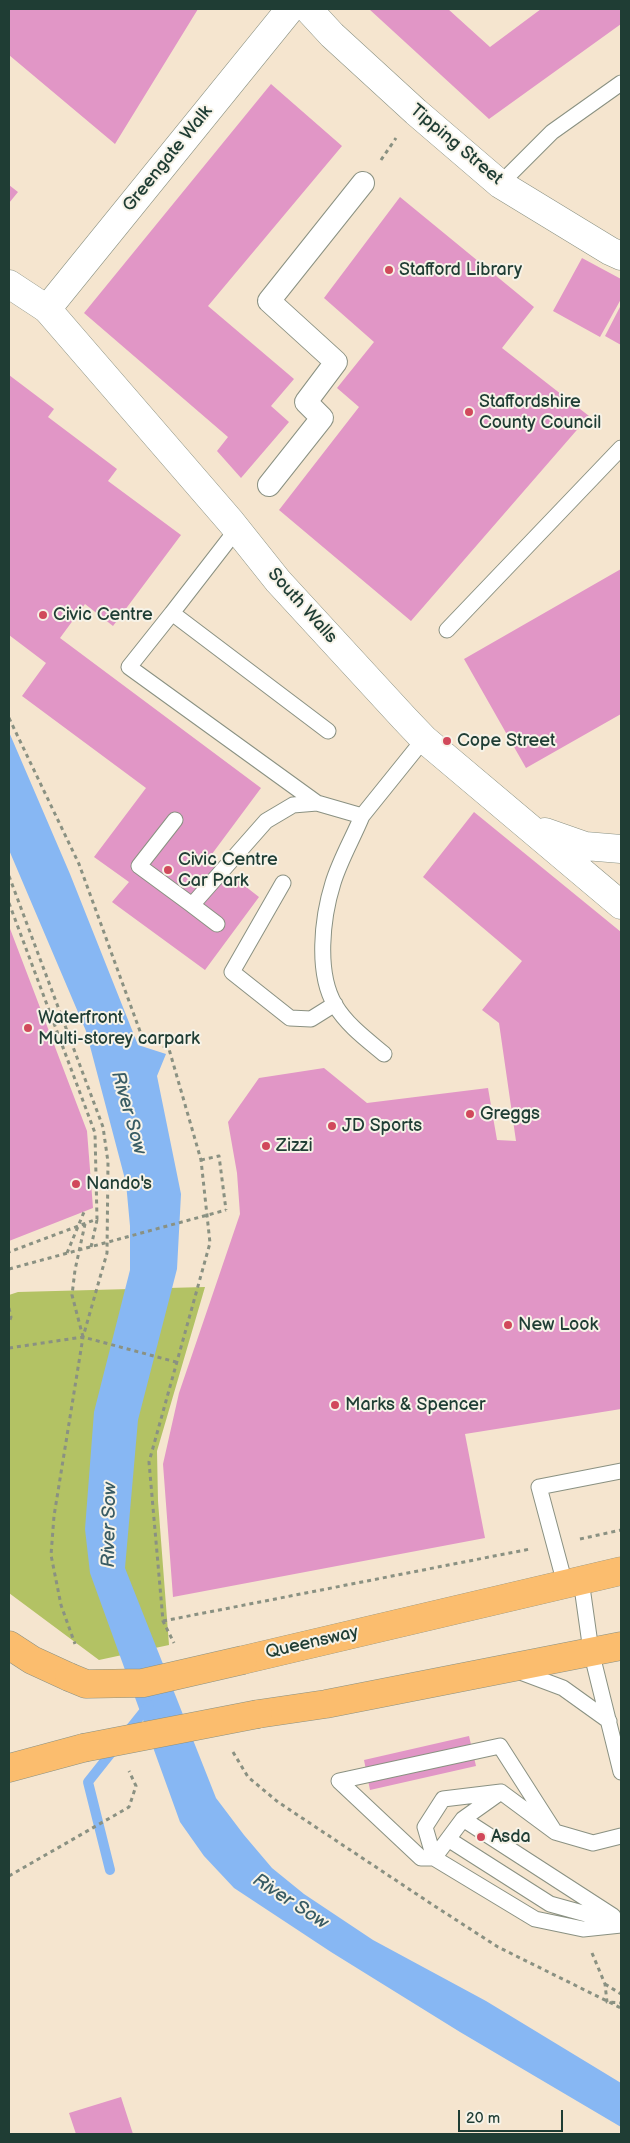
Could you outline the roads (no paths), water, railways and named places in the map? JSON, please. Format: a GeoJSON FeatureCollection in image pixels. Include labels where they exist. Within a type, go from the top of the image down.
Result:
{"type":"FeatureCollection","features":[{"type":"Feature","properties":{"kind":"highway","name":"Queensway"},"geometry":{"type":"LineString","coordinates":[[9,1645],[32,1660],[86,1684],[143,1683],[621,1571]]}},
{"type":"Feature","properties":{"kind":"highway"},"geometry":{"type":"LineString","coordinates":[[9,1768],[83,1748],[258,1714],[326,1704],[621,1646]]}},
{"type":"Feature","properties":{"kind":"street","name":"Greengate Walk"},"geometry":{"type":"LineString","coordinates":[[47,309],[290,9]]}},
{"type":"Feature","properties":{"kind":"street","name":"Tipping Street"},"geometry":{"type":"LineString","coordinates":[[308,9],[332,35],[416,112],[500,184],[621,256]]}},
{"type":"Feature","properties":{"kind":"street"},"geometry":{"type":"LineString","coordinates":[[270,484],[322,418],[306,402],[336,362],[269,301],[363,183]]}},
{"type":"Feature","properties":{"kind":"street","name":"South Walls"},"geometry":{"type":"LineString","coordinates":[[9,284],[47,309],[237,529],[278,581],[424,739],[621,905]]}},
{"type":"Feature","properties":{"kind":"street"},"geometry":{"type":"LineString","coordinates":[[530,827],[585,846],[621,849]]}},
{"type":"Feature","properties":{"kind":"lane"},"geometry":{"type":"LineString","coordinates":[[500,184],[552,132],[621,83]]}},
{"type":"Feature","properties":{"kind":"lane"},"geometry":{"type":"LineString","coordinates":[[447,630],[621,448]]}},
{"type":"Feature","properties":{"kind":"lane"},"geometry":{"type":"LineString","coordinates":[[237,529],[129,667],[317,803],[362,816]]}},
{"type":"Feature","properties":{"kind":"lane"},"geometry":{"type":"LineString","coordinates":[[172,613],[328,731]]}},
{"type":"Feature","properties":{"kind":"lane"},"geometry":{"type":"LineString","coordinates":[[384,1054],[351,1027],[335,1004],[322,967],[325,921],[333,882],[362,816],[424,739]]}},
{"type":"Feature","properties":{"kind":"lane"},"geometry":{"type":"LineString","coordinates":[[192,905],[266,821],[293,805],[317,803]]}},
{"type":"Feature","properties":{"kind":"lane"},"geometry":{"type":"LineString","coordinates":[[175,820],[139,866],[217,924]]}},
{"type":"Feature","properties":{"kind":"lane"},"geometry":{"type":"LineString","coordinates":[[283,883],[232,972],[290,1018],[311,1019],[335,1004]]}},
{"type":"Feature","properties":{"kind":"lane"},"geometry":{"type":"LineString","coordinates":[[621,1472],[539,1487],[555,1544],[573,1582],[610,1721],[621,1772]]}},
{"type":"Feature","properties":{"kind":"lane"},"geometry":{"type":"LineString","coordinates":[[509,1668],[563,1688],[610,1721]]}},
{"type":"Feature","properties":{"kind":"lane"},"geometry":{"type":"LineString","coordinates":[[555,1832],[500,1746],[339,1781],[421,1858],[434,1858],[535,1919],[583,1929],[621,1923]]}},
{"type":"Feature","properties":{"kind":"lane"},"geometry":{"type":"LineString","coordinates":[[434,1858],[463,1819],[501,1792]]}},
{"type":"Feature","properties":{"kind":"lane"},"geometry":{"type":"LineString","coordinates":[[434,1858],[424,1827],[443,1799],[501,1792],[555,1832],[593,1843],[621,1836]]}},
{"type":"Feature","properties":{"kind":"lane"},"geometry":{"type":"LineString","coordinates":[[463,1819],[621,1923]]}},
{"type":"Feature","properties":{"kind":"lane"},"geometry":{"type":"LineString","coordinates":[[448,1839],[550,1904],[621,1923]]}},
{"type":"Feature","properties":{"kind":"water","name":"River Sow"},"geometry":{"type":"Polygon","coordinates":[[[9,732],[70,874],[138,1045],[166,1054],[157,1076],[181,1194],[177,1269],[138,1420],[125,1568],[216,1798],[272,1868],[304,1894],[373,1940],[486,2001],[621,2083],[621,2127],[460,2032],[331,1952],[234,1888],[204,1856],[180,1822],[90,1573],[85,1529],[94,1412],[130,1270],[130,1226],[126,1183],[86,1031],[9,850],[9,732]]]}},
{"type":"Feature","properties":{"kind":"waterway"},"geometry":{"type":"LineString","coordinates":[[125,1735],[149,1705]]}},
{"type":"Feature","properties":{"kind":"waterway"},"geometry":{"type":"LineString","coordinates":[[110,1870],[88,1782],[115,1748]]}},
{"type":"Feature","properties":{"kind":"place","name":"Stafford Library"},"geometry":{"type":"Point","coordinates":[389,270]}},
{"type":"Feature","properties":{"kind":"place","name":"Staffordshire County Council"},"geometry":{"type":"Point","coordinates":[469,412]}},
{"type":"Feature","properties":{"kind":"place","name":"Civic Centre"},"geometry":{"type":"Point","coordinates":[43,615]}},
{"type":"Feature","properties":{"kind":"place","name":"Cope Street"},"geometry":{"type":"Point","coordinates":[447,741]}},
{"type":"Feature","properties":{"kind":"place","name":"Civic Centre Car Park"},"geometry":{"type":"Point","coordinates":[168,870]}},
{"type":"Feature","properties":{"kind":"place","name":"Waterfront Multi-storey carpark"},"geometry":{"type":"Point","coordinates":[28,1028]}},
{"type":"Feature","properties":{"kind":"place","name":"Greggs"},"geometry":{"type":"Point","coordinates":[470,1114]}},
{"type":"Feature","properties":{"kind":"place","name":"JD Sports"},"geometry":{"type":"Point","coordinates":[332,1126]}},
{"type":"Feature","properties":{"kind":"place","name":"Zizzi"},"geometry":{"type":"Point","coordinates":[266,1146]}},
{"type":"Feature","properties":{"kind":"place","name":"Nando's"},"geometry":{"type":"Point","coordinates":[76,1184]}},
{"type":"Feature","properties":{"kind":"place","name":"New Look"},"geometry":{"type":"Point","coordinates":[508,1325]}},
{"type":"Feature","properties":{"kind":"place","name":"Marks & Spencer"},"geometry":{"type":"Point","coordinates":[335,1405]}},
{"type":"Feature","properties":{"kind":"place","name":"Asda"},"geometry":{"type":"Point","coordinates":[481,1837]}}]}
